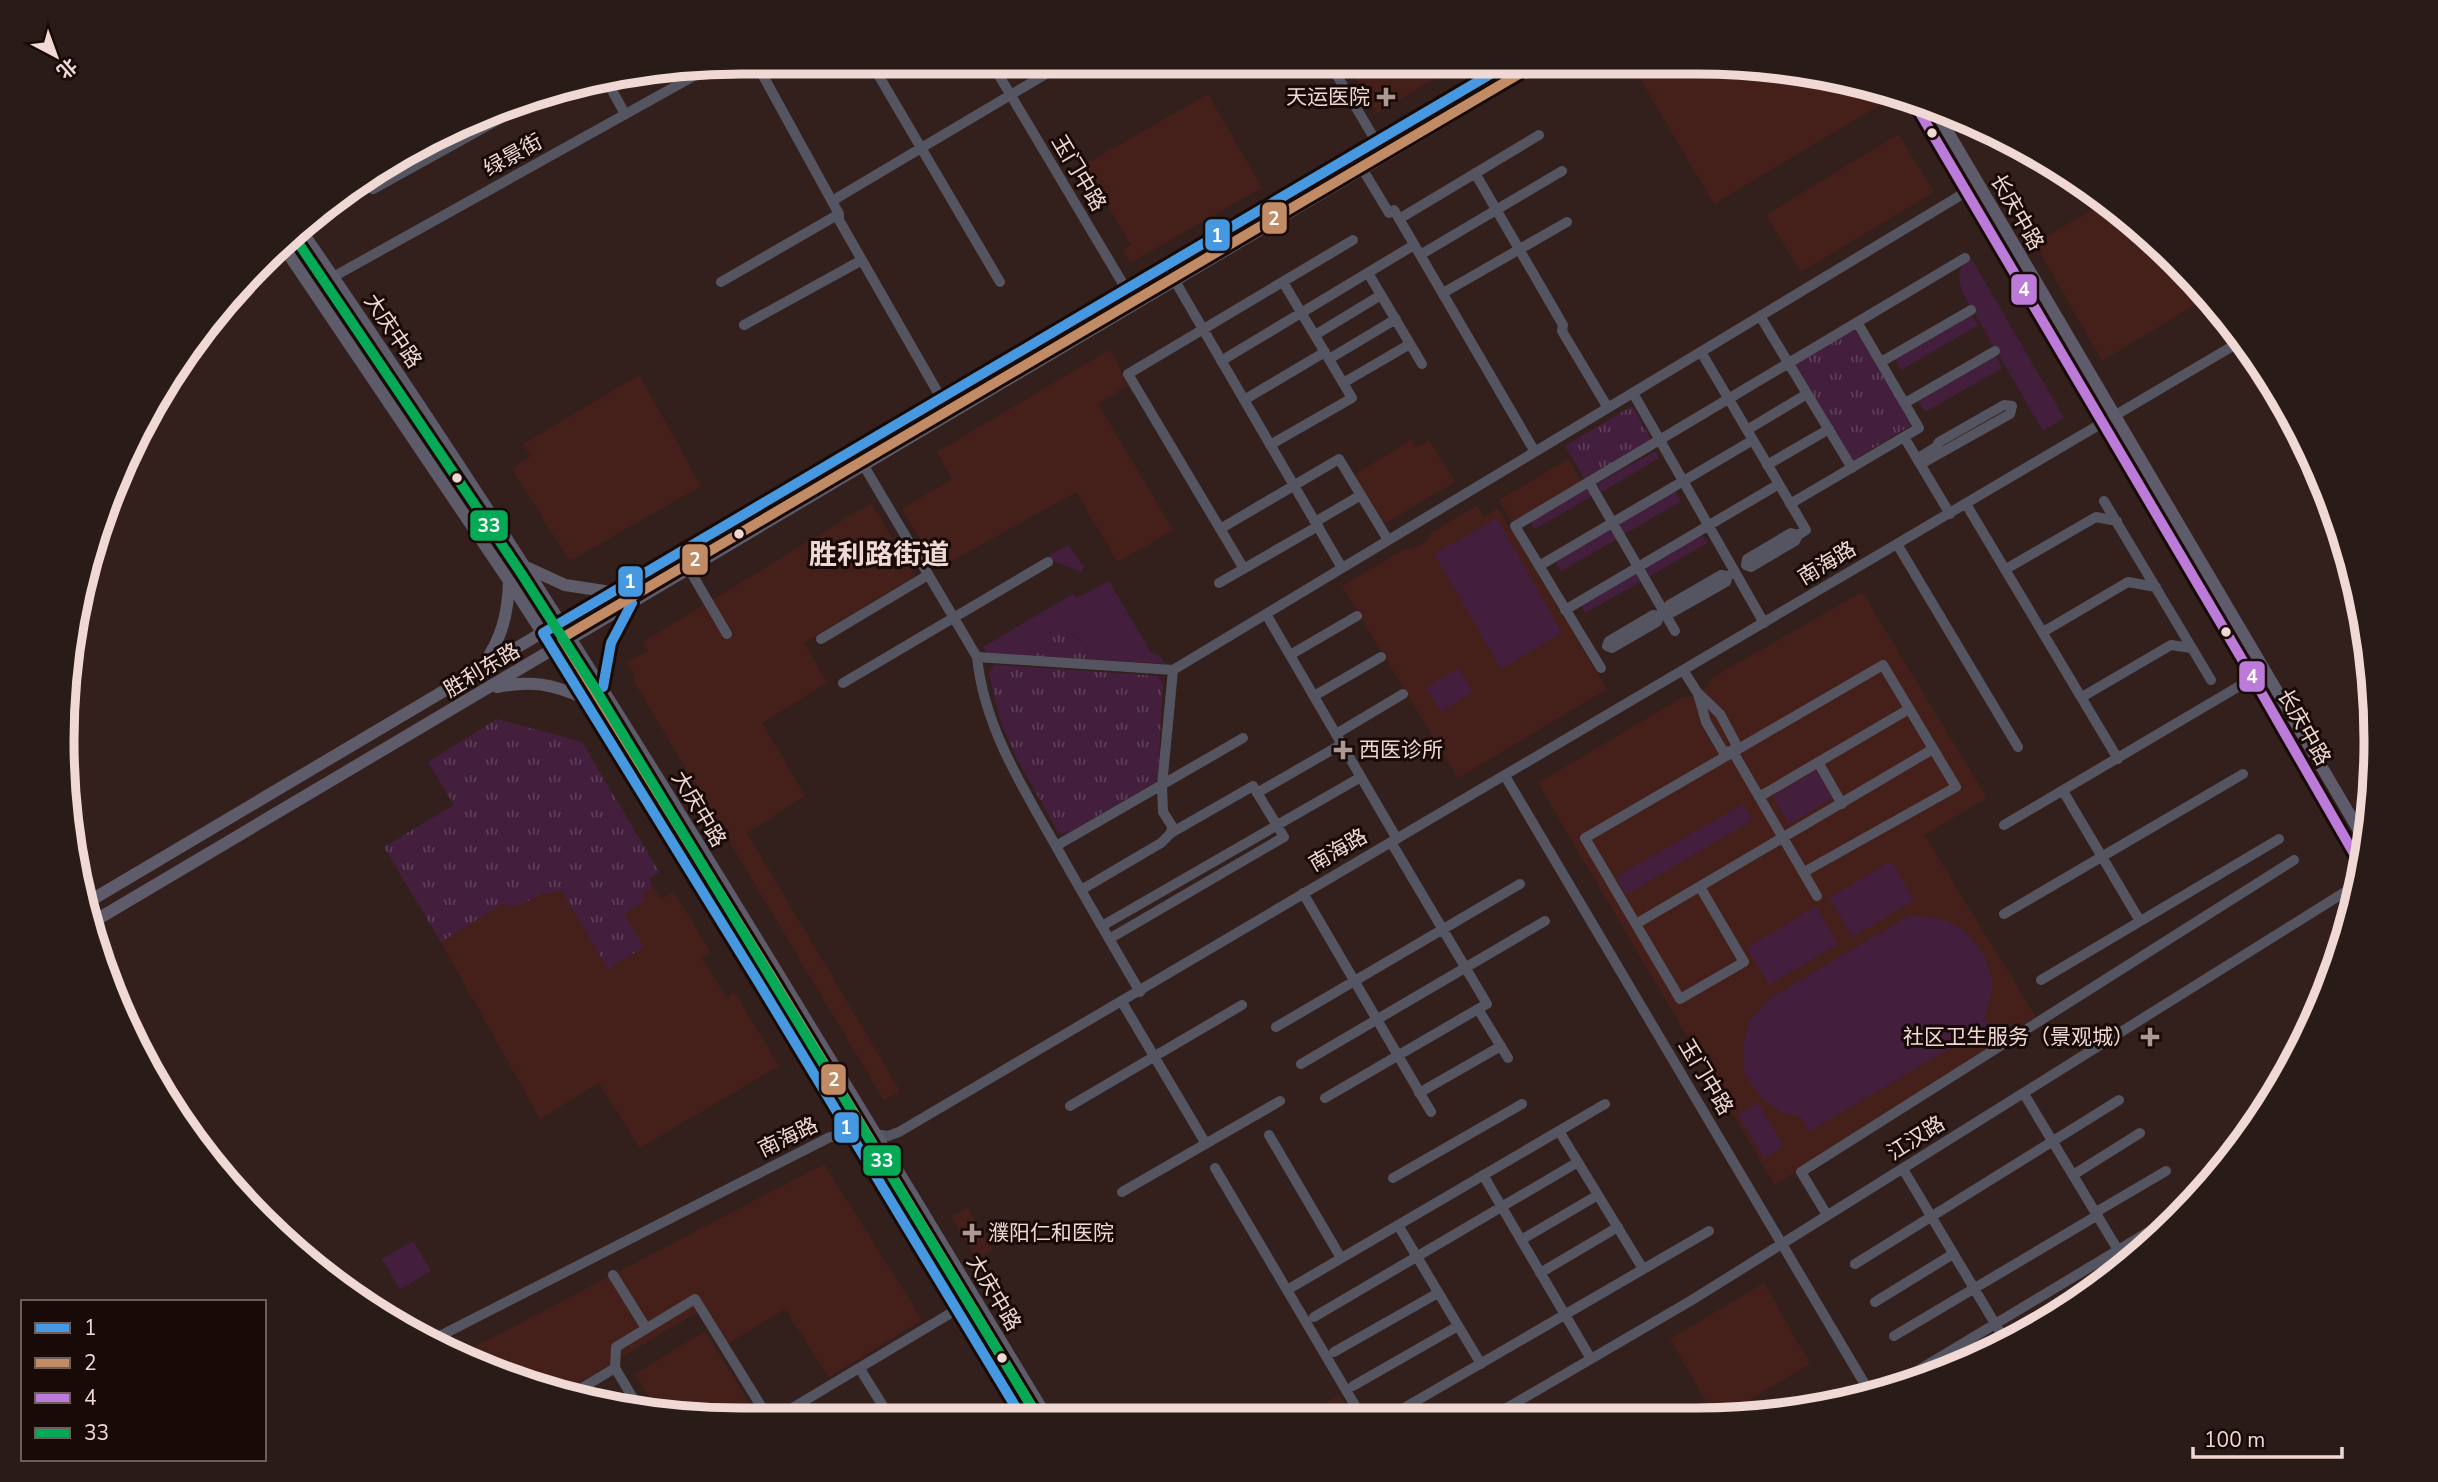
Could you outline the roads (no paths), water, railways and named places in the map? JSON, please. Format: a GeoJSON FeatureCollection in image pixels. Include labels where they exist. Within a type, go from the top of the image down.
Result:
{"type":"FeatureCollection","features":[{"type":"Feature","properties":{"kind":"main road","name":"胜利东路"},"geometry":{"type":"LineString","coordinates":[[93,899],[1492,74]]}},
{"type":"Feature","properties":{"kind":"main road","name":"胜利东路"},"geometry":{"type":"LineString","coordinates":[[98,919],[1523,74]]}},
{"type":"Feature","properties":{"kind":"main road","name":"长庆中路"},"geometry":{"type":"LineString","coordinates":[[1919,112],[2355,855]]}},
{"type":"Feature","properties":{"kind":"main road","name":"长庆中路"},"geometry":{"type":"LineString","coordinates":[[1941,120],[2359,830]]}},
{"type":"Feature","properties":{"kind":"main road","name":"大庆中路"},"geometry":{"type":"LineString","coordinates":[[305,236],[603,687],[1041,1408]]}},
{"type":"Feature","properties":{"kind":"main road","name":"大庆中路"},"geometry":{"type":"LineString","coordinates":[[287,252],[509,581],[584,698],[1016,1408]]}},
{"type":"Feature","properties":{"kind":"main road"},"geometry":{"type":"LineString","coordinates":[[526,567],[565,585],[611,592]]}},
{"type":"Feature","properties":{"kind":"main road"},"geometry":{"type":"LineString","coordinates":[[479,671],[503,630],[508,609],[509,581]]}},
{"type":"Feature","properties":{"kind":"main road"},"geometry":{"type":"LineString","coordinates":[[603,687],[611,643],[632,603]]}},
{"type":"Feature","properties":{"kind":"main road"},"geometry":{"type":"LineString","coordinates":[[490,688],[515,683],[536,683],[559,687],[584,698]]}},
{"type":"Feature","properties":{"kind":"street"},"geometry":{"type":"LineString","coordinates":[[762,74],[839,214],[839,220],[941,398]]}},
{"type":"Feature","properties":{"kind":"street"},"geometry":{"type":"LineString","coordinates":[[878,74],[1000,282]]}},
{"type":"Feature","properties":{"kind":"street","name":"玉门中路"},"geometry":{"type":"LineString","coordinates":[[998,74],[1135,304]]}},
{"type":"Feature","properties":{"kind":"street"},"geometry":{"type":"LineString","coordinates":[[832,201],[1045,74]]}},
{"type":"Feature","properties":{"kind":"street"},"geometry":{"type":"LineString","coordinates":[[1336,74],[1377,143]]}},
{"type":"Feature","properties":{"kind":"street","name":"绿景街"},"geometry":{"type":"LineString","coordinates":[[333,277],[695,75]]}},
{"type":"Feature","properties":{"kind":"street"},"geometry":{"type":"LineString","coordinates":[[610,86],[625,114]]}},
{"type":"Feature","properties":{"kind":"street"},"geometry":{"type":"LineString","coordinates":[[371,186],[373,189],[501,119]]}},
{"type":"Feature","properties":{"kind":"street"},"geometry":{"type":"LineString","coordinates":[[1399,219],[1539,135]]}},
{"type":"Feature","properties":{"kind":"street"},"geometry":{"type":"LineString","coordinates":[[1363,170],[1389,213],[1394,210],[1535,452]]}},
{"type":"Feature","properties":{"kind":"street"},"geometry":{"type":"LineString","coordinates":[[1420,255],[1562,171]]}},
{"type":"Feature","properties":{"kind":"street"},"geometry":{"type":"LineString","coordinates":[[1475,173],[1563,325],[1562,331],[1608,408]]}},
{"type":"Feature","properties":{"kind":"street"},"geometry":{"type":"LineString","coordinates":[[977,657],[1173,670],[1966,192]]}},
{"type":"Feature","properties":{"kind":"street"},"geometry":{"type":"LineString","coordinates":[[721,282],[839,214]]}},
{"type":"Feature","properties":{"kind":"street"},"geometry":{"type":"LineString","coordinates":[[1443,293],[1567,222]]}},
{"type":"Feature","properties":{"kind":"street"},"geometry":{"type":"LineString","coordinates":[[1244,569],[1128,374],[1353,240]]}},
{"type":"Feature","properties":{"kind":"street"},"geometry":{"type":"LineString","coordinates":[[1221,361],[1414,245]]}},
{"type":"Feature","properties":{"kind":"street"},"geometry":{"type":"LineString","coordinates":[[1601,668],[1515,526],[1965,258]]}},
{"type":"Feature","properties":{"kind":"street"},"geometry":{"type":"LineString","coordinates":[[744,326],[862,260]]}},
{"type":"Feature","properties":{"kind":"street"},"geometry":{"type":"LineString","coordinates":[[1368,272],[1422,364]]}},
{"type":"Feature","properties":{"kind":"street"},"geometry":{"type":"LineString","coordinates":[[1175,281],[1342,568]]}},
{"type":"Feature","properties":{"kind":"street"},"geometry":{"type":"LineString","coordinates":[[1270,445],[1352,398],[1283,282]]}},
{"type":"Feature","properties":{"kind":"street"},"geometry":{"type":"LineString","coordinates":[[1315,335],[1381,295]]}},
{"type":"Feature","properties":{"kind":"street"},"geometry":{"type":"LineString","coordinates":[[1881,362],[1971,310]]}},
{"type":"Feature","properties":{"kind":"street"},"geometry":{"type":"LineString","coordinates":[[1760,316],[1852,468]]}},
{"type":"Feature","properties":{"kind":"street"},"geometry":{"type":"LineString","coordinates":[[1244,400],[1396,319]]}},
{"type":"Feature","properties":{"kind":"street"},"geometry":{"type":"LineString","coordinates":[[1790,504],[1919,428],[1857,322]]}},
{"type":"Feature","properties":{"kind":"street"},"geometry":{"type":"LineString","coordinates":[[1343,383],[1410,344]]}},
{"type":"Feature","properties":{"kind":"street","name":"南海路"},"geometry":{"type":"LineString","coordinates":[[439,1336],[830,1137],[874,1134],[888,1136],[899,1132],[2234,345]]}},
{"type":"Feature","properties":{"kind":"street"},"geometry":{"type":"LineString","coordinates":[[1905,403],[1995,351]]}},
{"type":"Feature","properties":{"kind":"street"},"geometry":{"type":"LineString","coordinates":[[1663,613],[1673,612],[1726,582],[1731,574],[1746,565],[1751,567],[1795,541],[1798,535],[1806,530],[1700,352]]}},
{"type":"Feature","properties":{"kind":"street"},"geometry":{"type":"LineString","coordinates":[[1633,393],[1709,526],[1731,574],[1764,623]]}},
{"type":"Feature","properties":{"kind":"street"},"geometry":{"type":"LineString","coordinates":[[1746,430],[1807,394]]}},
{"type":"Feature","properties":{"kind":"street"},"geometry":{"type":"LineString","coordinates":[[1919,461],[1938,450],[1945,452],[2010,414],[2012,406],[2004,405],[1939,442],[1938,450]]}},
{"type":"Feature","properties":{"kind":"street"},"geometry":{"type":"LineString","coordinates":[[1768,466],[1829,429]]}},
{"type":"Feature","properties":{"kind":"street"},"geometry":{"type":"LineString","coordinates":[[1904,437],[1950,514]]}},
{"type":"Feature","properties":{"kind":"street"},"geometry":{"type":"LineString","coordinates":[[1539,566],[1753,440]]}},
{"type":"Feature","properties":{"kind":"street"},"geometry":{"type":"LineString","coordinates":[[1220,529],[1339,458],[1388,540]]}},
{"type":"Feature","properties":{"kind":"street"},"geometry":{"type":"LineString","coordinates":[[864,466],[977,657],[983,692],[994,729],[1013,771],[1140,992]]}},
{"type":"Feature","properties":{"kind":"street"},"geometry":{"type":"LineString","coordinates":[[1588,482],[1675,631]]}},
{"type":"Feature","properties":{"kind":"street"},"geometry":{"type":"LineString","coordinates":[[1565,610],[1779,484]]}},
{"type":"Feature","properties":{"kind":"street"},"geometry":{"type":"LineString","coordinates":[[1219,583],[1361,495]]}},
{"type":"Feature","properties":{"kind":"street"},"geometry":{"type":"LineString","coordinates":[[2104,501],[2211,680]]}},
{"type":"Feature","properties":{"kind":"street"},"geometry":{"type":"LineString","coordinates":[[1966,504],[2118,759]]}},
{"type":"Feature","properties":{"kind":"street"},"geometry":{"type":"LineString","coordinates":[[2006,569],[2096,517],[2117,521]]}},
{"type":"Feature","properties":{"kind":"street"},"geometry":{"type":"LineString","coordinates":[[1897,544],[2018,747]]}},
{"type":"Feature","properties":{"kind":"street"},"geometry":{"type":"LineString","coordinates":[[843,683],[1048,562]]}},
{"type":"Feature","properties":{"kind":"street"},"geometry":{"type":"LineString","coordinates":[[689,569],[727,634]]}},
{"type":"Feature","properties":{"kind":"street"},"geometry":{"type":"LineString","coordinates":[[821,639],[928,575]]}},
{"type":"Feature","properties":{"kind":"street"},"geometry":{"type":"LineString","coordinates":[[2043,632],[2128,582],[2156,587]]}},
{"type":"Feature","properties":{"kind":"street"},"geometry":{"type":"LineString","coordinates":[[1592,654],[1607,646],[1612,648],[1657,622],[1663,613]]}},
{"type":"Feature","properties":{"kind":"street"},"geometry":{"type":"LineString","coordinates":[[1266,614],[1361,777],[1443,930],[1487,1003],[1325,1098]]}},
{"type":"Feature","properties":{"kind":"street"},"geometry":{"type":"LineString","coordinates":[[1290,655],[1357,616]]}},
{"type":"Feature","properties":{"kind":"street"},"geometry":{"type":"LineString","coordinates":[[2081,697],[2171,645],[2192,648]]}},
{"type":"Feature","properties":{"kind":"street"},"geometry":{"type":"LineString","coordinates":[[1314,696],[1381,657]]}},
{"type":"Feature","properties":{"kind":"street"},"geometry":{"type":"LineString","coordinates":[[1700,887],[1744,962],[1680,999],[1585,838],[1884,665],[1956,787],[1804,872]]}},
{"type":"Feature","properties":{"kind":"street"},"geometry":{"type":"LineString","coordinates":[[1171,833],[1172,826],[1162,806],[1162,786],[1173,670]]}},
{"type":"Feature","properties":{"kind":"street"},"geometry":{"type":"LineString","coordinates":[[1684,670],[1697,692],[1706,722],[1723,751],[1734,752]]}},
{"type":"Feature","properties":{"kind":"street"},"geometry":{"type":"LineString","coordinates":[[2004,825],[2253,678]]}},
{"type":"Feature","properties":{"kind":"street"},"geometry":{"type":"LineString","coordinates":[[1697,692],[1720,714],[1736,744],[1734,752],[1817,896]]}},
{"type":"Feature","properties":{"kind":"street"},"geometry":{"type":"LineString","coordinates":[[1336,734],[1403,694]]}},
{"type":"Feature","properties":{"kind":"street"},"geometry":{"type":"LineString","coordinates":[[1759,797],[1909,709]]}},
{"type":"Feature","properties":{"kind":"street"},"geometry":{"type":"LineString","coordinates":[[1056,846],[1243,738]]}},
{"type":"Feature","properties":{"kind":"street"},"geometry":{"type":"LineString","coordinates":[[1257,793],[1342,744]]}},
{"type":"Feature","properties":{"kind":"street"},"geometry":{"type":"LineString","coordinates":[[1636,924],[1933,749]]}},
{"type":"Feature","properties":{"kind":"street"},"geometry":{"type":"LineString","coordinates":[[1818,762],[1842,804]]}},
{"type":"Feature","properties":{"kind":"street"},"geometry":{"type":"LineString","coordinates":[[2004,914],[2243,774]]}},
{"type":"Feature","properties":{"kind":"street","name":"玉门中路"},"geometry":{"type":"LineString","coordinates":[[1505,776],[1866,1387]]}},
{"type":"Feature","properties":{"kind":"street"},"geometry":{"type":"LineString","coordinates":[[1102,926],[1361,777]]}},
{"type":"Feature","properties":{"kind":"street"},"geometry":{"type":"LineString","coordinates":[[1081,890],[1161,843],[1171,833],[1253,786],[1284,837],[1109,939]]}},
{"type":"Feature","properties":{"kind":"street"},"geometry":{"type":"LineString","coordinates":[[2063,791],[2140,921]]}},
{"type":"Feature","properties":{"kind":"street"},"geometry":{"type":"LineString","coordinates":[[2041,981],[2279,839]]}},
{"type":"Feature","properties":{"kind":"street"},"geometry":{"type":"LineString","coordinates":[[1827,1215],[1801,1172],[2294,860]]}},
{"type":"Feature","properties":{"kind":"street"},"geometry":{"type":"LineString","coordinates":[[1276,1027],[1520,884]]}},
{"type":"Feature","properties":{"kind":"street","name":"江汉路"},"geometry":{"type":"LineString","coordinates":[[1507,1408],[1903,1169],[2347,891]]}},
{"type":"Feature","properties":{"kind":"street"},"geometry":{"type":"LineString","coordinates":[[1303,893],[1431,1112]]}},
{"type":"Feature","properties":{"kind":"street"},"geometry":{"type":"LineString","coordinates":[[1301,1064],[1545,921]]}},
{"type":"Feature","properties":{"kind":"street"},"geometry":{"type":"LineString","coordinates":[[1122,1002],[1206,1144]]}},
{"type":"Feature","properties":{"kind":"street"},"geometry":{"type":"LineString","coordinates":[[1070,1106],[1241,1005]]}},
{"type":"Feature","properties":{"kind":"street"},"geometry":{"type":"LineString","coordinates":[[1478,1009],[1508,1058]]}},
{"type":"Feature","properties":{"kind":"street"},"geometry":{"type":"LineString","coordinates":[[1419,1093],[1501,1046]]}},
{"type":"Feature","properties":{"kind":"street"},"geometry":{"type":"LineString","coordinates":[[2024,1094],[2122,1255]]}},
{"type":"Feature","properties":{"kind":"street"},"geometry":{"type":"LineString","coordinates":[[1856,1264],[2119,1100]]}},
{"type":"Feature","properties":{"kind":"street"},"geometry":{"type":"LineString","coordinates":[[1122,1192],[1280,1101]]}},
{"type":"Feature","properties":{"kind":"street"},"geometry":{"type":"LineString","coordinates":[[1394,1178],[1522,1104]]}},
{"type":"Feature","properties":{"kind":"street"},"geometry":{"type":"LineString","coordinates":[[1287,1290],[1605,1104]]}},
{"type":"Feature","properties":{"kind":"street"},"geometry":{"type":"LineString","coordinates":[[1559,1131],[1643,1269]]}},
{"type":"Feature","properties":{"kind":"street"},"geometry":{"type":"LineString","coordinates":[[2073,1175],[2140,1133]]}},
{"type":"Feature","properties":{"kind":"street"},"geometry":{"type":"LineString","coordinates":[[1269,1135],[1341,1258]]}},
{"type":"Feature","properties":{"kind":"street"},"geometry":{"type":"LineString","coordinates":[[1314,1317],[1578,1161]]}},
{"type":"Feature","properties":{"kind":"street"},"geometry":{"type":"LineString","coordinates":[[1215,1168],[1357,1408]]}},
{"type":"Feature","properties":{"kind":"street"},"geometry":{"type":"LineString","coordinates":[[1903,1169],[2002,1335]]}},
{"type":"Feature","properties":{"kind":"street"},"geometry":{"type":"LineString","coordinates":[[1895,1336],[2166,1171]]}},
{"type":"Feature","properties":{"kind":"street"},"geometry":{"type":"LineString","coordinates":[[1483,1175],[1591,1359]]}},
{"type":"Feature","properties":{"kind":"street"},"geometry":{"type":"LineString","coordinates":[[1521,1240],[1598,1195]]}},
{"type":"Feature","properties":{"kind":"street"},"geometry":{"type":"LineString","coordinates":[[1398,1225],[1480,1364]]}},
{"type":"Feature","properties":{"kind":"street"},"geometry":{"type":"LineString","coordinates":[[1540,1273],[1618,1227]]}},
{"type":"Feature","properties":{"kind":"street"},"geometry":{"type":"LineString","coordinates":[[1404,1408],[1709,1231]]}},
{"type":"Feature","properties":{"kind":"street"},"geometry":{"type":"LineString","coordinates":[[1917,1371],[2149,1232]]}},
{"type":"Feature","properties":{"kind":"street"},"geometry":{"type":"LineString","coordinates":[[1875,1302],[1953,1254]]}},
{"type":"Feature","properties":{"kind":"street"},"geometry":{"type":"LineString","coordinates":[[613,1275],[646,1328]]}},
{"type":"Feature","properties":{"kind":"street"},"geometry":{"type":"LineString","coordinates":[[1334,1352],[1438,1293]]}},
{"type":"Feature","properties":{"kind":"street"},"geometry":{"type":"LineString","coordinates":[[634,1400],[615,1368],[616,1347],[695,1299],[762,1408]]}},
{"type":"Feature","properties":{"kind":"street"},"geometry":{"type":"LineString","coordinates":[[793,1408],[956,1310]]}},
{"type":"Feature","properties":{"kind":"street"},"geometry":{"type":"LineString","coordinates":[[1353,1387],[1458,1326]]}},
{"type":"Feature","properties":{"kind":"street"},"geometry":{"type":"LineString","coordinates":[[580,1389],[615,1368]]}},
{"type":"Feature","properties":{"kind":"street"},"geometry":{"type":"LineString","coordinates":[[860,1369],[884,1408]]}},
{"type":"Feature","properties":{"kind":"place","name":"天运医院"},"geometry":{"type":"Point","coordinates":[1386,97]}},
{"type":"Feature","properties":{"kind":"place","name":"西医诊所"},"geometry":{"type":"Point","coordinates":[1343,750]}},
{"type":"Feature","properties":{"kind":"place","name":"社区卫生服务（景观城）"},"geometry":{"type":"Point","coordinates":[2150,1037]}},
{"type":"Feature","properties":{"kind":"place","name":"濮阳仁和医院"},"geometry":{"type":"Point","coordinates":[972,1233]}},
{"type":"Feature","properties":{"kind":"district","name":"胜利路街道"},"geometry":{"type":"Point","coordinates":[879,554]}}]}
